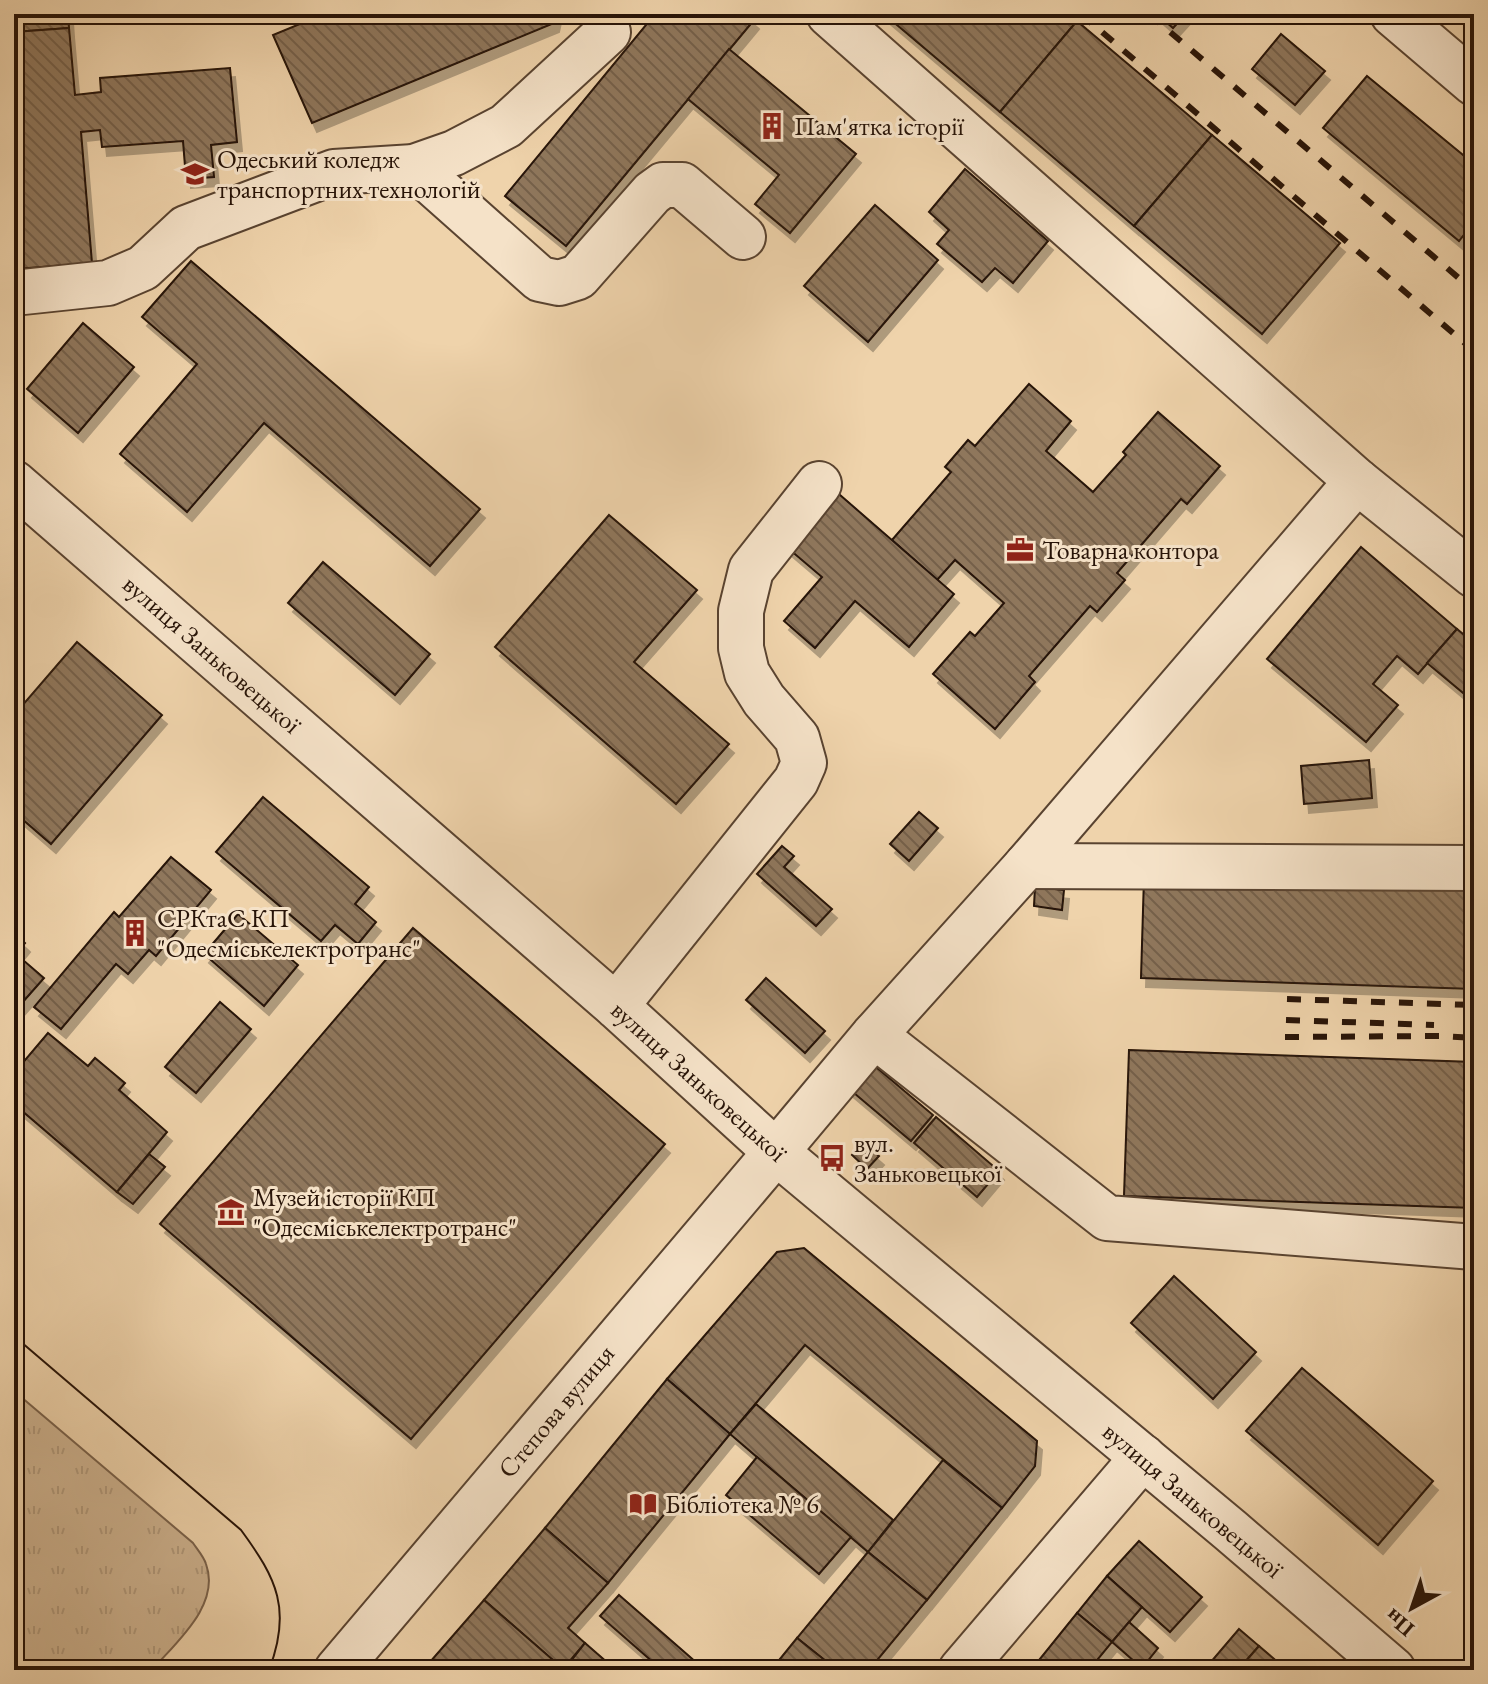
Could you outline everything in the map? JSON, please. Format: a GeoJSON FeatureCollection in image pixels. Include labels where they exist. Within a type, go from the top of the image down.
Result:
{"type":"FeatureCollection","features":[{"type":"Feature","properties":{"kind":"street"},"geometry":{"type":"LineString","coordinates":[[829,14],[1357,481],[1474,575]]}},
{"type":"Feature","properties":{"kind":"street"},"geometry":{"type":"LineString","coordinates":[[1393,14],[1474,83]]}},
{"type":"Feature","properties":{"kind":"street"},"geometry":{"type":"LineString","coordinates":[[14,293],[108,283],[143,268],[186,228],[334,172],[414,167],[454,153],[506,126],[608,32]]}},
{"type":"Feature","properties":{"kind":"street"},"geometry":{"type":"LineString","coordinates":[[414,167],[540,279],[559,283],[578,277],[652,193],[663,185],[682,185],[743,237]]}},
{"type":"Feature","properties":{"kind":"street","name":"Степова вулиця"},"geometry":{"type":"LineString","coordinates":[[337,1670],[874,1035],[1026,866],[1357,481]]}},
{"type":"Feature","properties":{"kind":"street","name":"вулиця Заньковецької"},"geometry":{"type":"LineString","coordinates":[[14,483],[616,1006],[776,1152],[1393,1670]]}},
{"type":"Feature","properties":{"kind":"street"},"geometry":{"type":"LineString","coordinates":[[616,1006],[796,781],[804,763],[797,738],[764,700],[747,673],[741,648],[741,611],[751,570],[819,484]]}},
{"type":"Feature","properties":{"kind":"street"},"geometry":{"type":"LineString","coordinates":[[1026,866],[1474,868]]}},
{"type":"Feature","properties":{"kind":"street"},"geometry":{"type":"LineString","coordinates":[[874,1035],[1107,1218],[1474,1247]]}},
{"type":"Feature","properties":{"kind":"street"},"geometry":{"type":"LineString","coordinates":[[961,1670],[1143,1457]]}},
{"type":"Feature","properties":{"kind":"green space"},"geometry":{"type":"Polygon","coordinates":[[[14,1391],[193,1543],[204,1559],[209,1579],[202,1608],[184,1635],[152,1670],[14,1670],[14,1391]]]}},
{"type":"Feature","properties":{"kind":"building"},"geometry":{"type":"Polygon","coordinates":[[[14,14],[68,14],[69,28],[14,32],[14,14]]]}},
{"type":"Feature","properties":{"kind":"building"},"geometry":{"type":"Polygon","coordinates":[[[324,14],[556,14],[554,23],[312,123],[273,35],[324,14]]]}},
{"type":"Feature","properties":{"kind":"building"},"geometry":{"type":"Polygon","coordinates":[[[655,14],[747,14],[754,20],[566,246],[505,196],[655,14]]]}},
{"type":"Feature","properties":{"kind":"building"},"geometry":{"type":"Polygon","coordinates":[[[884,14],[1069,14],[1077,21],[1000,112],[884,14]]]}},
{"type":"Feature","properties":{"kind":"building"},"geometry":{"type":"Polygon","coordinates":[[[1157,14],[1186,14],[1173,28],[1157,14]]]}},
{"type":"Feature","properties":{"kind":"building"},"geometry":{"type":"Polygon","coordinates":[[[1077,21],[1212,135],[1134,226],[1000,112],[1077,21]]]}},
{"type":"Feature","properties":{"kind":"building"},"geometry":{"type":"Polygon","coordinates":[[[69,28],[75,95],[101,92],[100,78],[230,68],[237,142],[211,145],[214,177],[186,179],[183,141],[102,147],[100,130],[81,132],[92,263],[16,269],[14,32],[69,28]]]}},
{"type":"Feature","properties":{"kind":"building"},"geometry":{"type":"Polygon","coordinates":[[[1281,34],[1325,71],[1295,105],[1252,69],[1281,34]]]}},
{"type":"Feature","properties":{"kind":"building","name":"Пам'ятка історії"},"geometry":{"type":"Polygon","coordinates":[[[729,49],[856,154],[790,233],[755,204],[779,175],[688,99],[729,49]]]}},
{"type":"Feature","properties":{"kind":"building"},"geometry":{"type":"Polygon","coordinates":[[[1367,76],[1474,164],[1474,222],[1459,241],[1323,128],[1367,76]]]}},
{"type":"Feature","properties":{"kind":"building"},"geometry":{"type":"Polygon","coordinates":[[[1212,135],[1340,243],[1262,334],[1134,226],[1212,135]]]}},
{"type":"Feature","properties":{"kind":"building"},"geometry":{"type":"Polygon","coordinates":[[[965,169],[1048,241],[1013,283],[995,268],[982,282],[937,244],[949,230],[929,212],[965,169]]]}},
{"type":"Feature","properties":{"kind":"building"},"geometry":{"type":"Polygon","coordinates":[[[875,205],[938,260],[868,342],[804,286],[875,205]]]}},
{"type":"Feature","properties":{"kind":"building"},"geometry":{"type":"Polygon","coordinates":[[[191,261],[480,509],[430,566],[264,423],[187,512],[120,454],[197,364],[142,317],[191,261]]]}},
{"type":"Feature","properties":{"kind":"building"},"geometry":{"type":"Polygon","coordinates":[[[83,323],[134,367],[78,433],[27,389],[83,323]]]}},
{"type":"Feature","properties":{"kind":"building","name":"Товарна контора"},"geometry":{"type":"Polygon","coordinates":[[[1029,384],[1071,421],[1046,451],[1093,492],[1158,412],[1220,466],[1187,504],[1181,499],[1117,573],[1125,580],[1097,612],[1090,606],[1029,676],[1035,682],[995,729],[933,674],[970,632],[975,636],[1004,603],[955,560],[937,580],[892,540],[951,472],[945,467],[968,440],[975,446],[1029,384]]]}},
{"type":"Feature","properties":{"kind":"building"},"geometry":{"type":"Polygon","coordinates":[[[832,488],[954,594],[909,647],[855,601],[815,648],[784,621],[822,577],[783,544],[832,488]]]}},
{"type":"Feature","properties":{"kind":"building"},"geometry":{"type":"Polygon","coordinates":[[[609,515],[697,590],[634,662],[729,744],[676,804],[495,647],[609,515]]]}},
{"type":"Feature","properties":{"kind":"building"},"geometry":{"type":"Polygon","coordinates":[[[1361,547],[1457,629],[1418,674],[1397,656],[1373,684],[1398,705],[1366,742],[1267,659],[1361,547]]]}},
{"type":"Feature","properties":{"kind":"building"},"geometry":{"type":"Polygon","coordinates":[[[323,562],[430,654],[395,695],[288,603],[323,562]]]}},
{"type":"Feature","properties":{"kind":"building"},"geometry":{"type":"Polygon","coordinates":[[[1457,629],[1474,643],[1474,702],[1427,663],[1457,629]]]}},
{"type":"Feature","properties":{"kind":"building"},"geometry":{"type":"Polygon","coordinates":[[[77,642],[162,715],[51,844],[14,812],[14,715],[77,642]]]}},
{"type":"Feature","properties":{"kind":"building"},"geometry":{"type":"Polygon","coordinates":[[[1369,760],[1372,798],[1304,804],[1301,766],[1369,760]]]}},
{"type":"Feature","properties":{"kind":"building"},"geometry":{"type":"Polygon","coordinates":[[[263,797],[369,887],[355,904],[376,922],[358,944],[335,925],[321,941],[216,852],[263,797]]]}},
{"type":"Feature","properties":{"kind":"building"},"geometry":{"type":"Polygon","coordinates":[[[919,812],[938,828],[909,861],[890,844],[919,812]]]}},
{"type":"Feature","properties":{"kind":"building"},"geometry":{"type":"Polygon","coordinates":[[[782,846],[794,856],[784,867],[832,909],[816,926],[757,874],[782,846]]]}},
{"type":"Feature","properties":{"kind":"building","name":"СРКтаС КП \"Одесміськелектротранс\""},"geometry":{"type":"Polygon","coordinates":[[[171,857],[211,890],[156,956],[149,950],[128,974],[116,964],[61,1029],[34,1007],[114,912],[119,917],[171,857]]]}},
{"type":"Feature","properties":{"kind":"building"},"geometry":{"type":"Polygon","coordinates":[[[1144,877],[1474,888],[1474,989],[1141,978],[1144,877]]]}},
{"type":"Feature","properties":{"kind":"building"},"geometry":{"type":"Polygon","coordinates":[[[1035,887],[1064,890],[1062,910],[1034,906],[1035,887]]]}},
{"type":"Feature","properties":{"kind":"building"},"geometry":{"type":"Polygon","coordinates":[[[238,914],[298,965],[264,1006],[204,954],[238,914]]]}},
{"type":"Feature","properties":{"kind":"building"},"geometry":{"type":"Polygon","coordinates":[[[413,928],[665,1144],[411,1439],[160,1224],[413,928]]]}},
{"type":"Feature","properties":{"kind":"building"},"geometry":{"type":"Polygon","coordinates":[[[14,933],[25,943],[16,954],[44,978],[14,1012],[14,933]]]}},
{"type":"Feature","properties":{"kind":"building"},"geometry":{"type":"Polygon","coordinates":[[[766,978],[825,1031],[805,1053],[746,1000],[766,978]]]}},
{"type":"Feature","properties":{"kind":"building"},"geometry":{"type":"Polygon","coordinates":[[[220,1002],[251,1029],[196,1093],[165,1067],[220,1002]]]}},
{"type":"Feature","properties":{"kind":"building"},"geometry":{"type":"Polygon","coordinates":[[[48,1033],[88,1066],[95,1058],[125,1083],[119,1090],[167,1132],[117,1192],[14,1104],[14,1073],[48,1033]]]}},
{"type":"Feature","properties":{"kind":"building"},"geometry":{"type":"Polygon","coordinates":[[[1129,1050],[1474,1062],[1474,1208],[1124,1196],[1129,1050]]]}},
{"type":"Feature","properties":{"kind":"building"},"geometry":{"type":"Polygon","coordinates":[[[870,1062],[933,1115],[911,1141],[848,1088],[870,1062]]]}},
{"type":"Feature","properties":{"kind":"building"},"geometry":{"type":"Polygon","coordinates":[[[936,1117],[999,1171],[977,1197],[914,1143],[936,1117]]]}},
{"type":"Feature","properties":{"kind":"building"},"geometry":{"type":"Polygon","coordinates":[[[863,1142],[879,1156],[867,1169],[852,1155],[863,1142]]]}},
{"type":"Feature","properties":{"kind":"building"},"geometry":{"type":"Polygon","coordinates":[[[149,1154],[165,1167],[133,1204],[117,1192],[149,1154]]]}},
{"type":"Feature","properties":{"kind":"building"},"geometry":{"type":"Polygon","coordinates":[[[804,1248],[1037,1441],[1035,1466],[1002,1508],[805,1345],[730,1434],[667,1379],[777,1252],[804,1248]]]}},
{"type":"Feature","properties":{"kind":"building"},"geometry":{"type":"Polygon","coordinates":[[[1174,1276],[1256,1352],[1213,1399],[1131,1323],[1174,1276]]]}},
{"type":"Feature","properties":{"kind":"building"},"geometry":{"type":"Polygon","coordinates":[[[1302,1368],[1433,1481],[1378,1545],[1246,1431],[1302,1368]]]}},
{"type":"Feature","properties":{"kind":"building"},"geometry":{"type":"Polygon","coordinates":[[[667,1379],[730,1434],[608,1583],[545,1528],[667,1379]]]}},
{"type":"Feature","properties":{"kind":"building"},"geometry":{"type":"Polygon","coordinates":[[[756,1404],[893,1520],[868,1552],[730,1434],[756,1404]]]}},
{"type":"Feature","properties":{"kind":"building"},"geometry":{"type":"Polygon","coordinates":[[[757,1457],[851,1537],[819,1574],[726,1495],[757,1457]]]}},
{"type":"Feature","properties":{"kind":"building"},"geometry":{"type":"Polygon","coordinates":[[[943,1460],[1002,1508],[927,1600],[868,1552],[943,1460]]]}},
{"type":"Feature","properties":{"kind":"building"},"geometry":{"type":"Polygon","coordinates":[[[545,1528],[608,1583],[568,1628],[585,1643],[563,1669],[484,1600],[545,1528]]]}},
{"type":"Feature","properties":{"kind":"building"},"geometry":{"type":"Polygon","coordinates":[[[1139,1541],[1202,1597],[1170,1632],[1107,1576],[1139,1541]]]}},
{"type":"Feature","properties":{"kind":"building"},"geometry":{"type":"Polygon","coordinates":[[[868,1552],[927,1600],[869,1670],[837,1670],[797,1638],[868,1552]]]}},
{"type":"Feature","properties":{"kind":"building"},"geometry":{"type":"Polygon","coordinates":[[[1107,1576],[1142,1607],[1112,1642],[1077,1613],[1107,1576]]]}},
{"type":"Feature","properties":{"kind":"building"},"geometry":{"type":"Polygon","coordinates":[[[619,1595],[705,1670],[662,1670],[600,1616],[619,1595]]]}},
{"type":"Feature","properties":{"kind":"building"},"geometry":{"type":"Polygon","coordinates":[[[484,1600],[553,1660],[545,1670],[423,1670],[484,1600]]]}},
{"type":"Feature","properties":{"kind":"building"},"geometry":{"type":"Polygon","coordinates":[[[1077,1613],[1112,1642],[1089,1670],[1031,1670],[1077,1613]]]}},
{"type":"Feature","properties":{"kind":"building"},"geometry":{"type":"Polygon","coordinates":[[[1129,1622],[1158,1648],[1142,1668],[1112,1642],[1129,1622]]]}},
{"type":"Feature","properties":{"kind":"building"},"geometry":{"type":"Polygon","coordinates":[[[1239,1629],[1259,1646],[1238,1670],[1204,1670],[1239,1629]]]}},
{"type":"Feature","properties":{"kind":"building"},"geometry":{"type":"Polygon","coordinates":[[[797,1638],[837,1670],[771,1670],[797,1638]]]}},
{"type":"Feature","properties":{"kind":"building"},"geometry":{"type":"Polygon","coordinates":[[[585,1643],[616,1670],[564,1670],[585,1643]]]}},
{"type":"Feature","properties":{"kind":"building"},"geometry":{"type":"Polygon","coordinates":[[[1259,1646],[1287,1670],[1238,1670],[1259,1646]]]}},
{"type":"Feature","properties":{"kind":"tram line"},"geometry":{"type":"LineString","coordinates":[[14,1336],[241,1530],[264,1564],[277,1596],[279,1630],[269,1670]]}},
{"type":"Feature","properties":{"kind":"railway"},"geometry":{"type":"LineString","coordinates":[[1081,14],[1474,351]]}},
{"type":"Feature","properties":{"kind":"railway"},"geometry":{"type":"LineString","coordinates":[[1149,14],[1474,291]]}},
{"type":"Feature","properties":{"kind":"railway"},"geometry":{"type":"LineString","coordinates":[[1287,999],[1474,1005]]}},
{"type":"Feature","properties":{"kind":"railway"},"geometry":{"type":"LineString","coordinates":[[1286,1020],[1434,1025]]}},
{"type":"Feature","properties":{"kind":"railway"},"geometry":{"type":"LineString","coordinates":[[1285,1037],[1474,1038]]}},
{"type":"Feature","properties":{"kind":"place","name":"Пам'ятка історії"},"geometry":{"type":"Point","coordinates":[772,126]}},
{"type":"Feature","properties":{"kind":"place","name":"Одеський коледж транспортних технологій"},"geometry":{"type":"Point","coordinates":[195,174]}},
{"type":"Feature","properties":{"kind":"place","name":"Товарна контора"},"geometry":{"type":"Point","coordinates":[1020,550]}},
{"type":"Feature","properties":{"kind":"place","name":"СРКтаС КП \"Одесміськелектротранс\""},"geometry":{"type":"Point","coordinates":[135,933]}},
{"type":"Feature","properties":{"kind":"place","name":"вул. Заньковецької"},"geometry":{"type":"Point","coordinates":[832,1158]}},
{"type":"Feature","properties":{"kind":"place","name":"Музей історії КП \"Одесміськелектротранс\""},"geometry":{"type":"Point","coordinates":[231,1212]}},
{"type":"Feature","properties":{"kind":"place","name":"Бібліотека № 6"},"geometry":{"type":"Point","coordinates":[643,1504]}}]}
